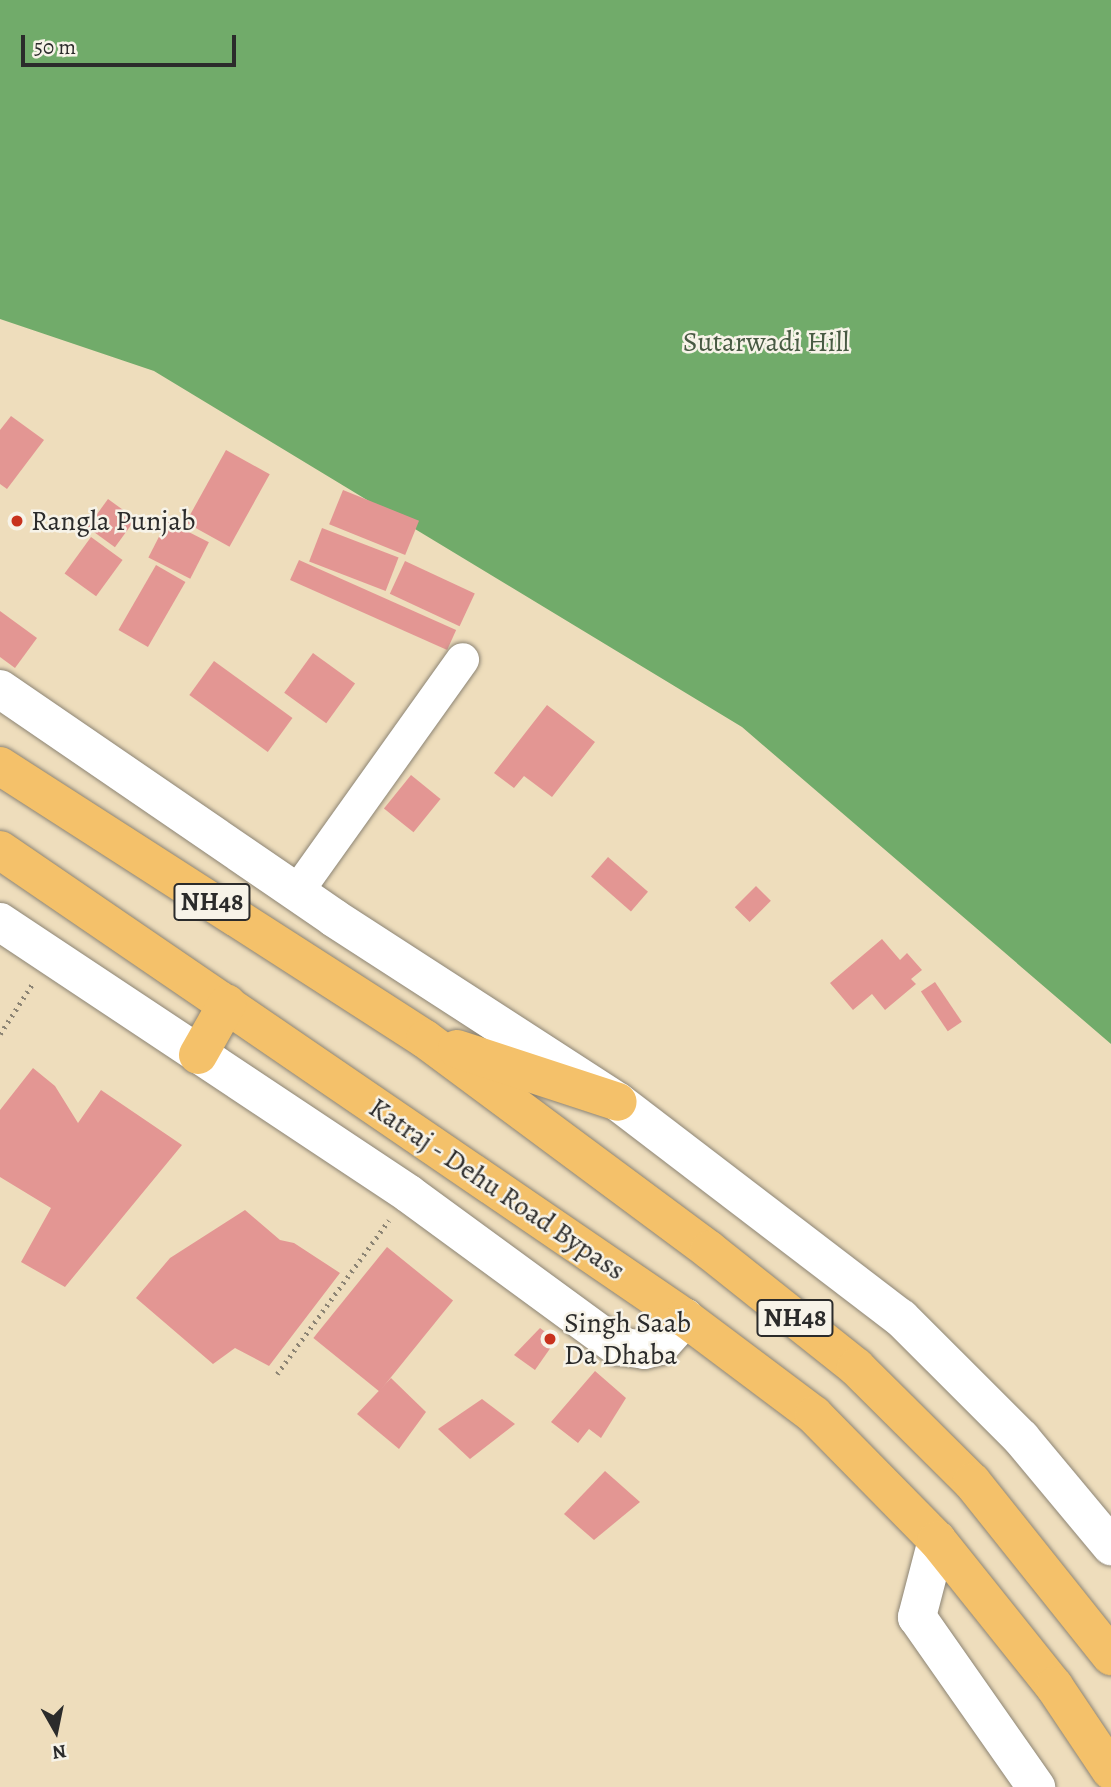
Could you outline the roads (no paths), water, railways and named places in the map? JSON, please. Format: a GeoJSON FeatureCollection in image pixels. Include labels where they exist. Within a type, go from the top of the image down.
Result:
{"type":"FeatureCollection","features":[{"type":"Feature","properties":{"kind":"highway","name":"NH48"},"geometry":{"type":"LineString","coordinates":[[0,766],[425,1039],[709,1250],[856,1367],[972,1482],[1111,1656]]}},
{"type":"Feature","properties":{"kind":"highway","name":"Katraj - Dehu Road Bypass"},"geometry":{"type":"LineString","coordinates":[[0,850],[685,1318],[814,1415],[937,1540],[1054,1686],[1111,1772]]}},
{"type":"Feature","properties":{"kind":"highway"},"geometry":{"type":"LineString","coordinates":[[198,1055],[226,1004]]}},
{"type":"Feature","properties":{"kind":"highway"},"geometry":{"type":"LineString","coordinates":[[425,1039],[618,1102]]}},
{"type":"Feature","properties":{"kind":"street"},"geometry":{"type":"LineString","coordinates":[[296,892],[462,659]]}},
{"type":"Feature","properties":{"kind":"street"},"geometry":{"type":"LineString","coordinates":[[0,689],[296,892],[618,1102],[901,1318],[1021,1438],[1111,1546]]}},
{"type":"Feature","properties":{"kind":"street"},"geometry":{"type":"LineString","coordinates":[[0,922],[408,1194],[617,1346],[644,1350],[660,1346],[685,1318]]}},
{"type":"Feature","properties":{"kind":"street"},"geometry":{"type":"LineString","coordinates":[[937,1540],[917,1617],[1035,1787]]}},
{"type":"Feature","properties":{"kind":"place","name":"Rangla Punjab"},"geometry":{"type":"Point","coordinates":[17,521]}},
{"type":"Feature","properties":{"kind":"place","name":"Singh Saab Da Dhaba"},"geometry":{"type":"Point","coordinates":[550,1339]}},
{"type":"Feature","properties":{"kind":"park label","name":"Sutarwadi Hill"},"geometry":{"type":"Point","coordinates":[766,342]}}]}
